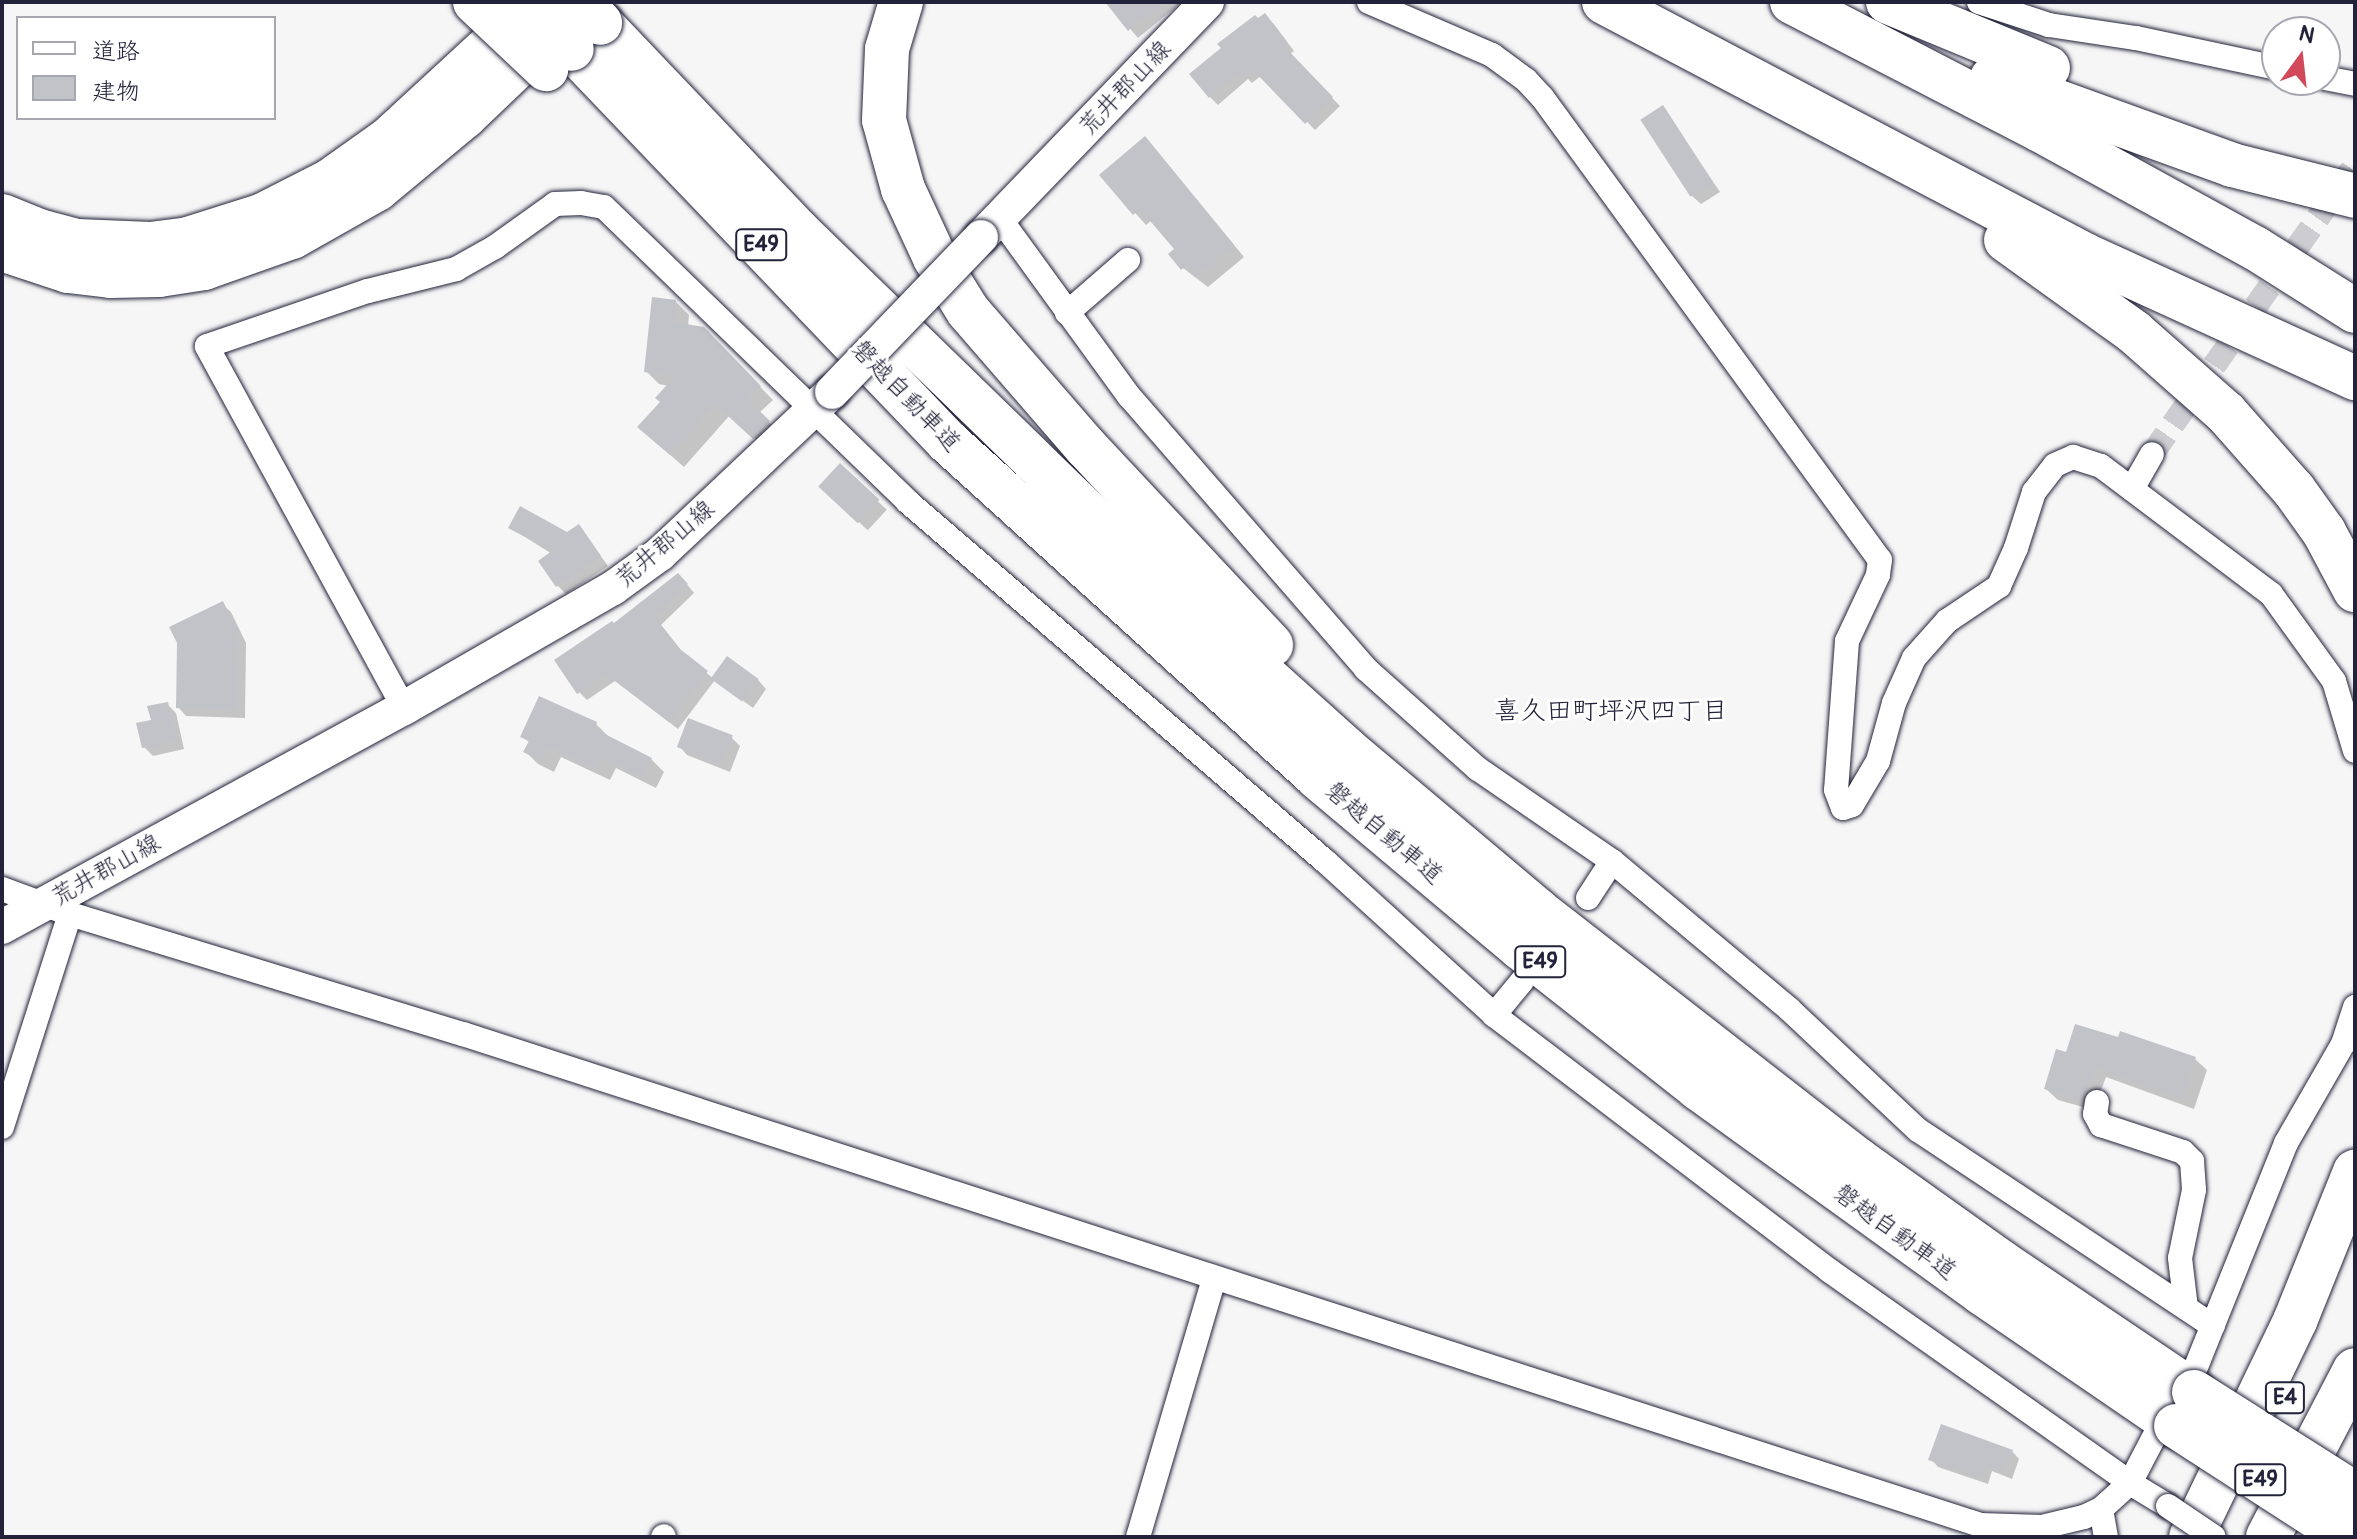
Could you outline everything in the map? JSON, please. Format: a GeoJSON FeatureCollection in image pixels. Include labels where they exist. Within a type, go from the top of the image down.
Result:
{"type":"FeatureCollection","features":[{"type":"Feature","properties":{"kind":"highway"},"geometry":{"type":"LineString","coordinates":[[475,2],[576,29]]}},
{"type":"Feature","properties":{"kind":"highway","name":"磐越自動車道"},"geometry":{"type":"LineString","coordinates":[[528,2],[576,29],[798,231],[1143,566],[1370,770],[1537,910],[1858,1160],[2001,1262],[2180,1406]]}},
{"type":"Feature","properties":{"kind":"highway"},"geometry":{"type":"LineString","coordinates":[[2,216],[65,238],[113,244],[188,239],[261,216],[330,181],[389,139],[537,2]]}},
{"type":"Feature","properties":{"kind":"highway"},"geometry":{"type":"LineString","coordinates":[[901,2],[887,49],[884,85],[884,120],[892,158],[917,225],[968,311],[1158,528],[1264,638],[1546,900],[1723,1055]]}},
{"type":"Feature","properties":{"kind":"highway"},"geometry":{"type":"LineString","coordinates":[[1604,2],[2156,291],[2355,378]]}},
{"type":"Feature","properties":{"kind":"highway"},"geometry":{"type":"LineString","coordinates":[[1666,2],[2355,367]]}},
{"type":"Feature","properties":{"kind":"highway"},"geometry":{"type":"LineString","coordinates":[[1792,2],[2255,248],[2355,311]]}},
{"type":"Feature","properties":{"kind":"highway"},"geometry":{"type":"LineString","coordinates":[[1809,2],[2012,86],[2165,143],[2297,184],[2355,196]]}},
{"type":"Feature","properties":{"kind":"highway"},"geometry":{"type":"LineString","coordinates":[[1888,2],[2169,113],[2355,172]]}},
{"type":"Feature","properties":{"kind":"highway"},"geometry":{"type":"LineString","coordinates":[[2,249],[68,271],[111,276],[159,275],[204,268],[292,237],[338,214],[397,173],[576,29]]}},
{"type":"Feature","properties":{"kind":"highway","name":"磐越自動車道"},"geometry":{"type":"LineString","coordinates":[[576,29],[609,128],[755,277],[948,442],[1317,777],[1521,948],[1698,1088],[1841,1193],[2180,1406],[2349,1522]]}},
{"type":"Feature","properties":{"kind":"highway"},"geometry":{"type":"LineString","coordinates":[[1799,104],[2017,247],[2184,373],[2262,450],[2294,490],[2324,532],[2355,590]]}},
{"type":"Feature","properties":{"kind":"highway"},"geometry":{"type":"LineString","coordinates":[[2180,1521],[2295,1321],[2355,1172]]}},
{"type":"Feature","properties":{"kind":"highway","name":"E4"},"geometry":{"type":"LineString","coordinates":[[2211,1537],[2300,1368],[2355,1255]]}},
{"type":"Feature","properties":{"kind":"highway","name":"E4"},"geometry":{"type":"LineString","coordinates":[[2268,1537],[2355,1370]]}},
{"type":"Feature","properties":{"kind":"main road","name":"荒井郡山線"},"geometry":{"type":"LineString","coordinates":[[2,927],[57,909],[625,579],[660,554],[822,402],[1207,2]]}},
{"type":"Feature","properties":{"kind":"street"},"geometry":{"type":"LineString","coordinates":[[1369,2],[1492,55],[1534,88],[1880,560],[1881,566],[1847,641],[1836,790],[1843,808],[1852,805],[1878,761],[1894,703],[1914,658],[1947,621],[1999,586],[2016,548],[2034,492],[2044,476],[2062,460],[2080,458],[2101,466],[2271,594],[2334,681],[2355,751]]}},
{"type":"Feature","properties":{"kind":"street"},"geometry":{"type":"LineString","coordinates":[[1979,2],[2049,25],[2136,38],[2261,65]]}},
{"type":"Feature","properties":{"kind":"street"},"geometry":{"type":"LineString","coordinates":[[404,708],[207,346],[368,291],[456,269],[495,247],[555,204],[581,203],[604,207],[822,402],[908,502],[1325,861],[1494,1015],[1830,1271],[2180,1521],[2211,1537]]}},
{"type":"Feature","properties":{"kind":"street"},"geometry":{"type":"LineString","coordinates":[[991,228],[1067,313],[1189,469],[1366,669],[1478,769],[1612,861],[1790,1010],[1918,1130],[2213,1326]]}},
{"type":"Feature","properties":{"kind":"street"},"geometry":{"type":"LineString","coordinates":[[1067,313],[1128,260]]}},
{"type":"Feature","properties":{"kind":"street"},"geometry":{"type":"LineString","coordinates":[[2132,489],[2152,454]]}},
{"type":"Feature","properties":{"kind":"street"},"geometry":{"type":"LineString","coordinates":[[1588,898],[1612,861]]}},
{"type":"Feature","properties":{"kind":"street"},"geometry":{"type":"LineString","coordinates":[[2,889],[57,909],[463,1034],[1980,1525],[2042,1527],[2084,1517],[2101,1509],[2130,1483],[2180,1406],[2286,1143],[2343,1044],[2355,1007]]}},
{"type":"Feature","properties":{"kind":"street"},"geometry":{"type":"LineString","coordinates":[[2,1127],[57,909]]}},
{"type":"Feature","properties":{"kind":"street"},"geometry":{"type":"LineString","coordinates":[[1494,1015],[1522,981]]}},
{"type":"Feature","properties":{"kind":"street"},"geometry":{"type":"LineString","coordinates":[[2097,1102],[2095,1114],[2101,1125],[2183,1152],[2192,1161],[2194,1190],[2180,1258],[2186,1308]]}},
{"type":"Feature","properties":{"kind":"street"},"geometry":{"type":"LineString","coordinates":[[1138,1537],[1214,1278]]}},
{"type":"Feature","properties":{"kind":"street"},"geometry":{"type":"LineString","coordinates":[[2101,1509],[2106,1537]]}},
{"type":"Feature","properties":{"kind":"building"},"geometry":{"type":"Polygon","coordinates":[[[1105,2],[1163,2],[1128,31],[1105,2]]]}},
{"type":"Feature","properties":{"kind":"building"},"geometry":{"type":"Polygon","coordinates":[[[1265,13],[1287,42],[1283,45],[1333,97],[1305,124],[1252,69],[1243,76],[1239,72],[1209,98],[1189,74],[1221,48],[1217,44],[1255,15],[1258,18],[1265,13]]]}},
{"type":"Feature","properties":{"kind":"building"},"geometry":{"type":"Polygon","coordinates":[[[1663,105],[1713,182],[1690,197],[1640,120],[1663,105]]]}},
{"type":"Feature","properties":{"kind":"building"},"geometry":{"type":"Polygon","coordinates":[[[1145,136],[1234,245],[1195,277],[1186,266],[1181,270],[1168,254],[1174,249],[1140,209],[1133,215],[1099,175],[1145,136]]]}},
{"type":"Feature","properties":{"kind":"building"},"geometry":{"type":"Polygon","coordinates":[[[652,297],[676,300],[674,322],[704,327],[761,386],[747,399],[770,421],[753,439],[715,404],[670,455],[637,427],[660,402],[655,398],[675,376],[644,372],[652,297]]]}},
{"type":"Feature","properties":{"kind":"building"},"geometry":{"type":"Polygon","coordinates":[[[840,463],[879,500],[858,523],[818,486],[840,463]]]}},
{"type":"Feature","properties":{"kind":"building"},"geometry":{"type":"Polygon","coordinates":[[[520,506],[567,532],[579,524],[601,556],[556,587],[538,561],[552,551],[508,528],[520,506]]]}},
{"type":"Feature","properties":{"kind":"building"},"geometry":{"type":"Polygon","coordinates":[[[678,573],[688,584],[654,616],[680,649],[708,671],[669,722],[606,674],[577,694],[554,660],[612,621],[614,623],[678,573]]]}},
{"type":"Feature","properties":{"kind":"building"},"geometry":{"type":"Polygon","coordinates":[[[223,601],[238,633],[237,710],[176,708],[177,643],[169,627],[223,601]]]}},
{"type":"Feature","properties":{"kind":"building"},"geometry":{"type":"Polygon","coordinates":[[[727,656],[759,679],[742,702],[711,679],[727,656]]]}},
{"type":"Feature","properties":{"kind":"building"},"geometry":{"type":"Polygon","coordinates":[[[539,696],[597,722],[595,729],[652,758],[643,777],[603,757],[597,769],[548,746],[541,761],[523,752],[529,741],[520,737],[539,696]]]}},
{"type":"Feature","properties":{"kind":"building"},"geometry":{"type":"Polygon","coordinates":[[[168,702],[177,741],[142,748],[136,723],[151,720],[147,706],[168,702]]]}},
{"type":"Feature","properties":{"kind":"building"},"geometry":{"type":"Polygon","coordinates":[[[688,718],[733,735],[722,764],[677,747],[688,718]]]}},
{"type":"Feature","properties":{"kind":"building"},"geometry":{"type":"Polygon","coordinates":[[[2075,1024],[2118,1037],[2120,1031],[2196,1057],[2182,1099],[2095,1067],[2082,1100],[2044,1089],[2056,1049],[2066,1052],[2075,1024]]]}},
{"type":"Feature","properties":{"kind":"building"},"geometry":{"type":"Polygon","coordinates":[[[1941,1424],[2013,1450],[2004,1472],[1985,1465],[1980,1478],[1928,1460],[1941,1424]]]}},
{"type":"Feature","properties":{"kind":"tunnel"},"geometry":{"type":"LineString","coordinates":[[2152,454],[2355,165]]}},
{"type":"Feature","properties":{"kind":"district","name":"喜久田町坪沢四丁目"},"geometry":{"type":"Point","coordinates":[1611,712]}}]}
